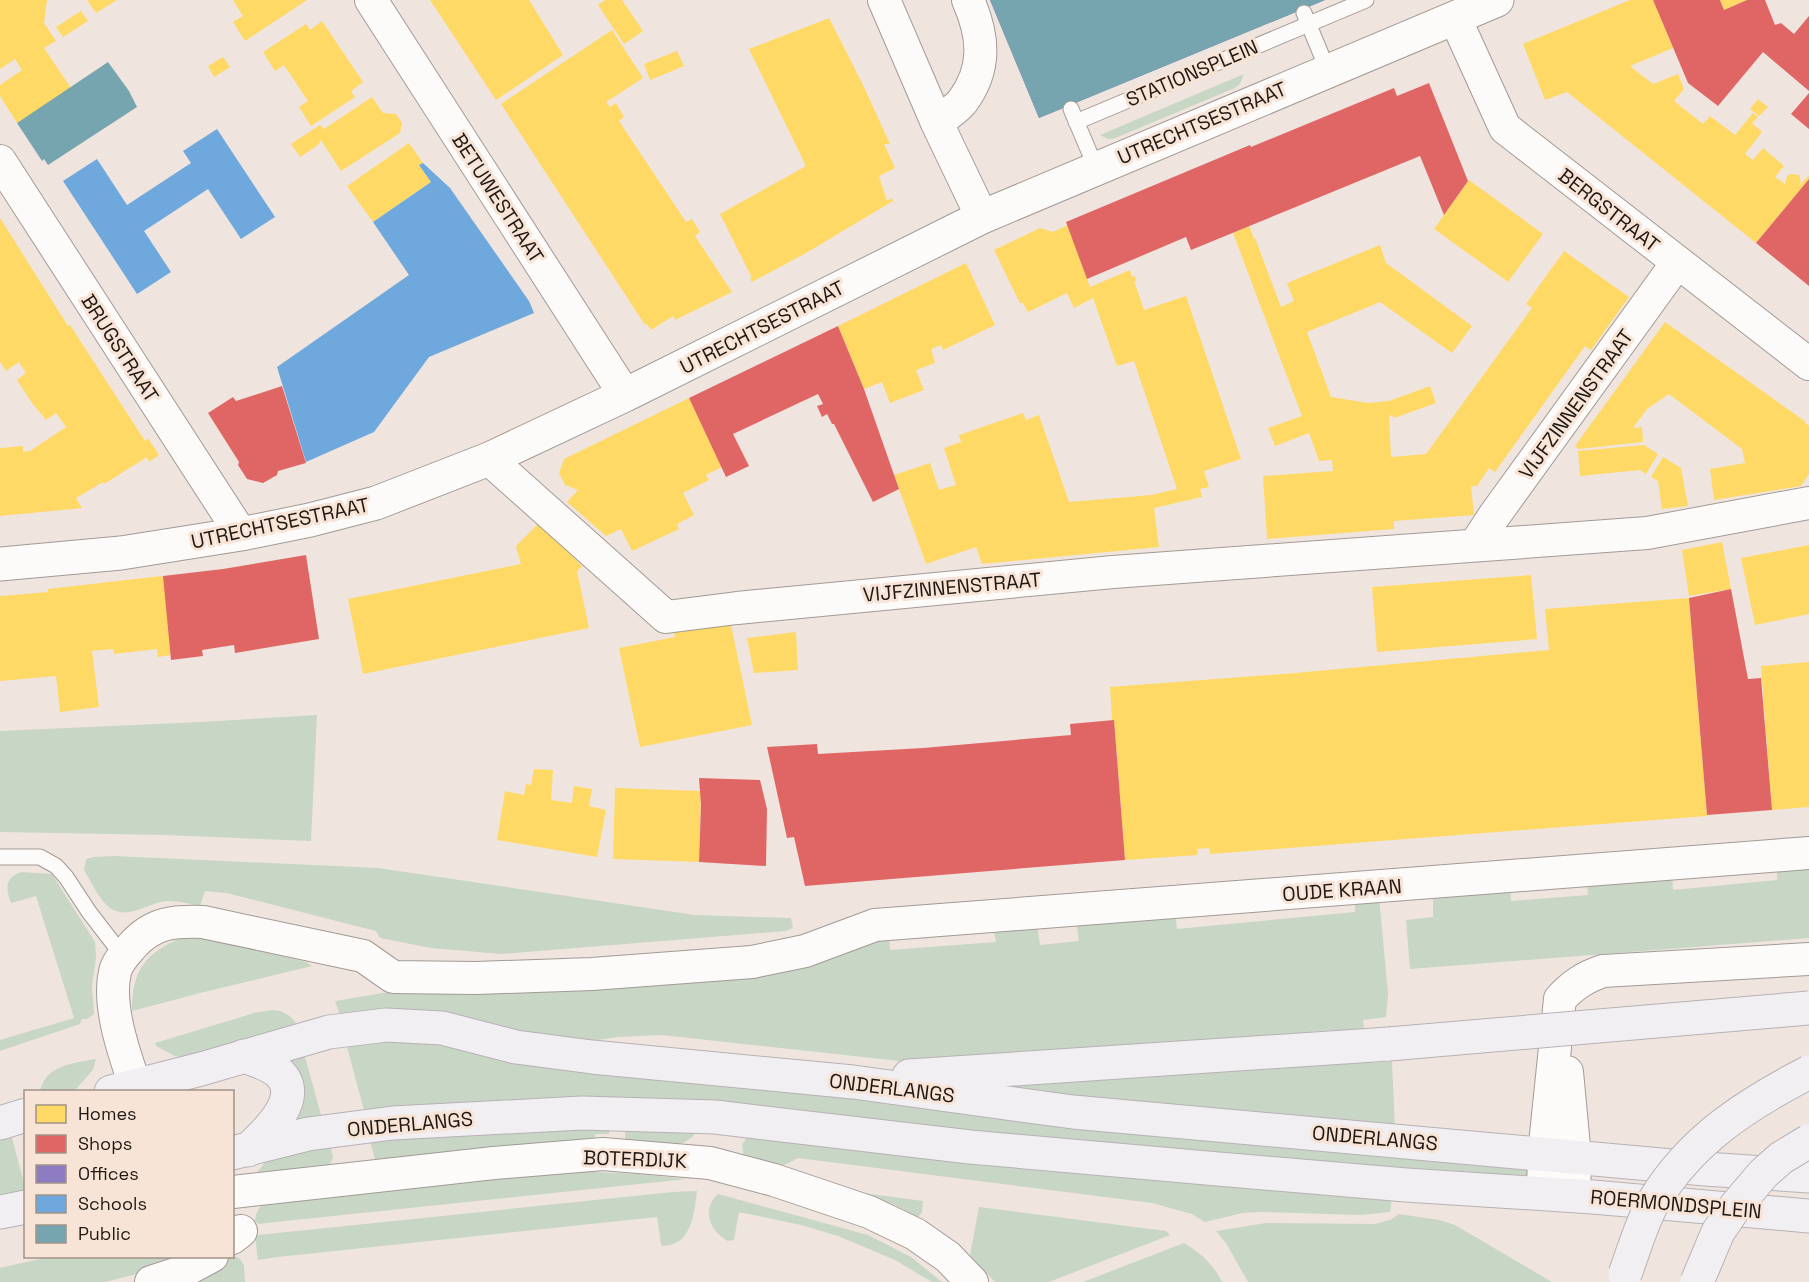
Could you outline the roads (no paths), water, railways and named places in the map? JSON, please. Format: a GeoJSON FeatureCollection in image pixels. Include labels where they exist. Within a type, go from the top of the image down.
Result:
{"type":"FeatureCollection","features":[{"type":"Feature","properties":{"kind":"main road"},"geometry":{"type":"LineString","coordinates":[[853,1082],[920,1074],[1389,1044],[1809,1008]]}},
{"type":"Feature","properties":{"kind":"main road","name":"ONDERLANGS"},"geometry":{"type":"LineString","coordinates":[[123,1089],[329,1032],[386,1025],[442,1028],[516,1047],[592,1057],[853,1082],[1073,1112],[1559,1156]]}},
{"type":"Feature","properties":{"kind":"main road","name":"ONDERLANGS"},"geometry":{"type":"LineString","coordinates":[[240,1152],[273,1127],[283,1109],[287,1089],[284,1079],[278,1072],[268,1065],[244,1056]]}},
{"type":"Feature","properties":{"kind":"main road"},"geometry":{"type":"LineString","coordinates":[[1624,1278],[1652,1202],[1687,1155],[1724,1123],[1775,1090],[1809,1072]]}},
{"type":"Feature","properties":{"kind":"main road","name":"ONDERLANGS"},"geometry":{"type":"LineString","coordinates":[[240,1152],[308,1134],[393,1123],[582,1113],[704,1117],[1006,1150],[1394,1184],[1559,1194]]}},
{"type":"Feature","properties":{"kind":"main road"},"geometry":{"type":"LineString","coordinates":[[0,1123],[24,1116]]}},
{"type":"Feature","properties":{"kind":"main road"},"geometry":{"type":"LineString","coordinates":[[1697,1282],[1718,1232],[1735,1207],[1763,1174],[1781,1158],[1809,1141]]}},
{"type":"Feature","properties":{"kind":"main road","name":"ROERMONDSPLEIN"},"geometry":{"type":"LineString","coordinates":[[1559,1156],[1809,1176]]}},
{"type":"Feature","properties":{"kind":"main road","name":"ROERMONDSPLEIN"},"geometry":{"type":"LineString","coordinates":[[1559,1194],[1809,1216]]}},
{"type":"Feature","properties":{"kind":"main road"},"geometry":{"type":"LineString","coordinates":[[0,1212],[24,1207]]}},
{"type":"Feature","properties":{"kind":"street","name":"BETUWESTRAAT"},"geometry":{"type":"LineString","coordinates":[[371,0],[625,395]]}},
{"type":"Feature","properties":{"kind":"street"},"geometry":{"type":"LineString","coordinates":[[884,0],[937,123],[982,217]]}},
{"type":"Feature","properties":{"kind":"street","name":"UTRECHTSESTRAAT"},"geometry":{"type":"LineString","coordinates":[[0,564],[121,553],[241,534],[376,503],[489,459],[625,395],[982,217],[1497,0]]}},
{"type":"Feature","properties":{"kind":"street"},"geometry":{"type":"LineString","coordinates":[[937,123],[961,103],[978,74],[981,44],[971,6]]}},
{"type":"Feature","properties":{"kind":"street","name":"BERGSTRAAT"},"geometry":{"type":"LineString","coordinates":[[1455,18],[1505,128],[1809,364]]}},
{"type":"Feature","properties":{"kind":"street","name":"BRUGSTRAAT"},"geometry":{"type":"LineString","coordinates":[[0,161],[241,534]]}},
{"type":"Feature","properties":{"kind":"street","name":"VIJFZINNENSTRAAT"},"geometry":{"type":"LineString","coordinates":[[1475,545],[1677,263]]}},
{"type":"Feature","properties":{"kind":"street","name":"VIJFZINNENSTRAAT"},"geometry":{"type":"LineString","coordinates":[[489,459],[666,617],[737,608],[1113,572],[1647,533],[1809,503]]}},
{"type":"Feature","properties":{"kind":"street","name":"OUDE KRAAN"},"geometry":{"type":"LineString","coordinates":[[875,925],[1809,853]]}},
{"type":"Feature","properties":{"kind":"street","name":"ONDERLANGS"},"geometry":{"type":"LineString","coordinates":[[123,1089],[121,1040],[112,993],[115,970],[123,956],[148,930],[174,922],[203,922],[363,957],[393,976],[464,978],[534,977],[752,962],[805,951],[875,925]]}},
{"type":"Feature","properties":{"kind":"street"},"geometry":{"type":"LineString","coordinates":[[1559,1194],[1560,999],[1570,988],[1587,977],[1603,971],[1809,959]]}},
{"type":"Feature","properties":{"kind":"street","name":"BOTERDIJK"},"geometry":{"type":"LineString","coordinates":[[236,1214],[494,1163],[603,1154],[710,1163],[774,1180],[869,1212],[915,1234],[948,1257],[972,1282]]}},
{"type":"Feature","properties":{"kind":"street"},"geometry":{"type":"LineString","coordinates":[[151,1282],[182,1272],[210,1258]]}},
{"type":"Feature","properties":{"kind":"lane","name":"STATIONSPLEIN"},"geometry":{"type":"LineString","coordinates":[[1096,168],[1074,116],[1306,18],[1366,0]]}},
{"type":"Feature","properties":{"kind":"lane"},"geometry":{"type":"LineString","coordinates":[[1306,18],[1328,71]]}},
{"type":"Feature","properties":{"kind":"lane"},"geometry":{"type":"LineString","coordinates":[[0,857],[40,857],[56,866],[66,877],[88,912],[123,956]]}}]}
